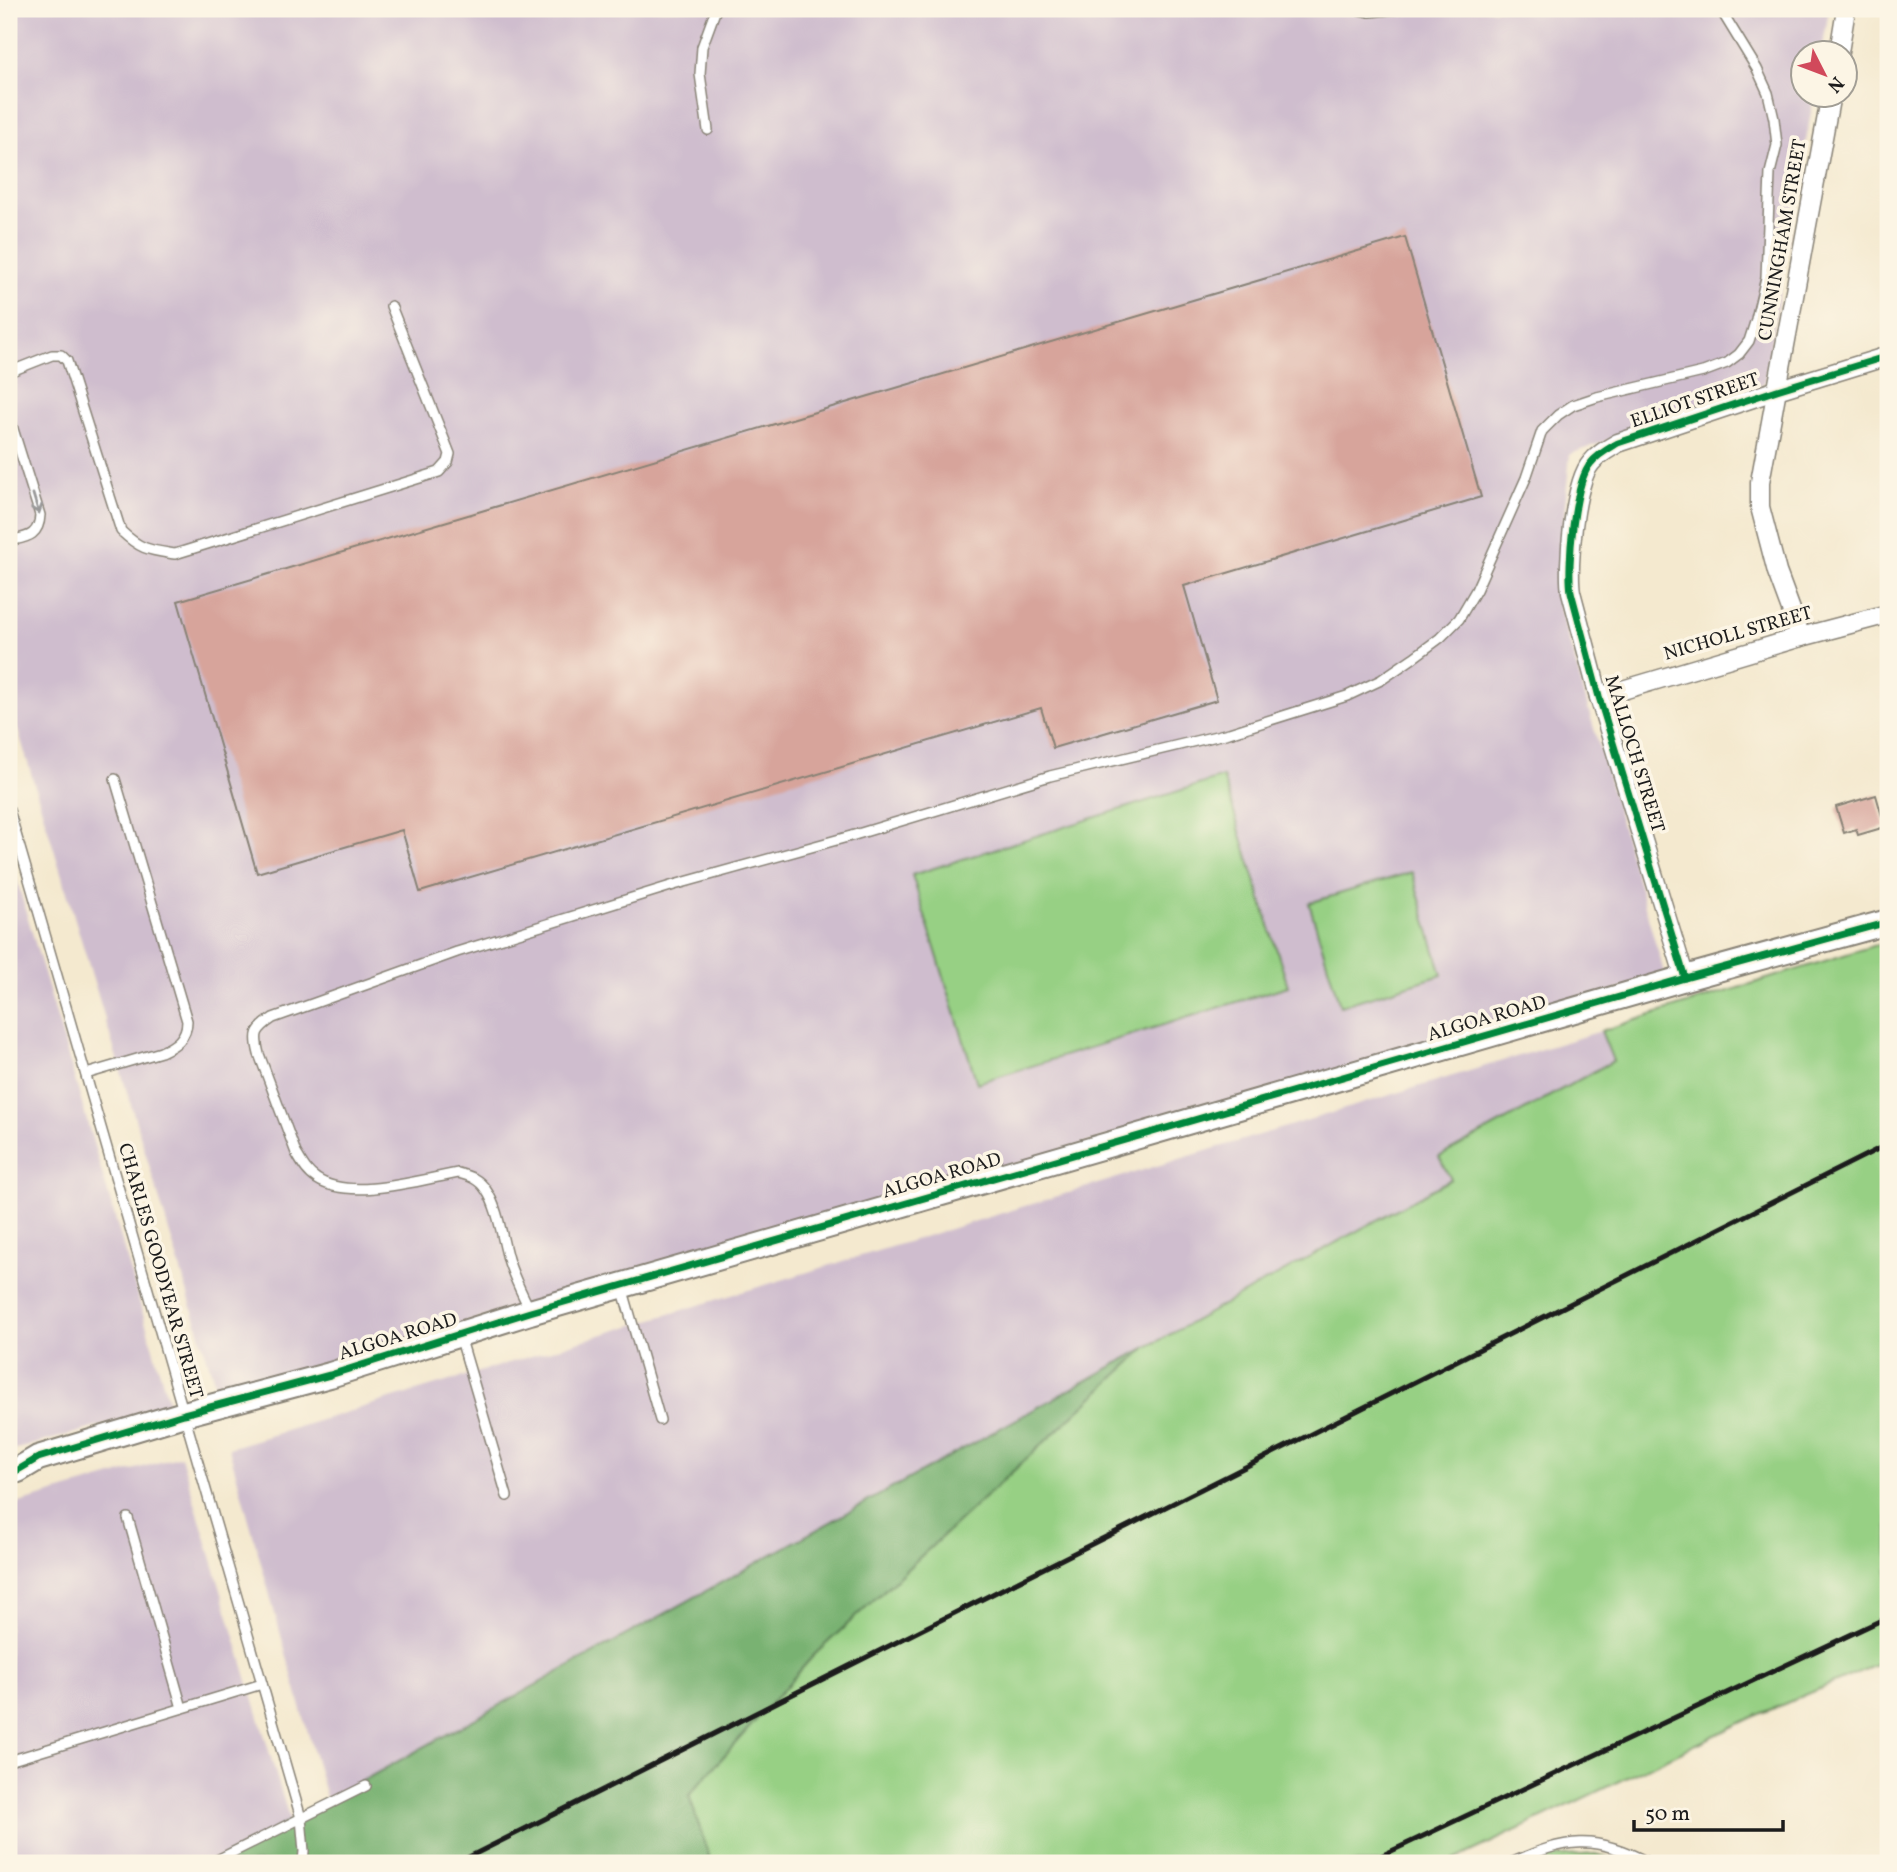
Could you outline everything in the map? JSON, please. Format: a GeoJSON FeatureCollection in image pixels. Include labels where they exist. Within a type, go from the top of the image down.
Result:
{"type":"FeatureCollection","features":[{"type":"Feature","properties":{"kind":"street"},"geometry":{"type":"LineString","coordinates":[[1841,38],[1846,9]]}},
{"type":"Feature","properties":{"kind":"street","name":"CUNNINGHAM STREET"},"geometry":{"type":"LineString","coordinates":[[1801,636],[1777,572],[1760,507],[1760,482],[1828,108]]}},
{"type":"Feature","properties":{"kind":"street","name":"ELLIOT STREET"},"geometry":{"type":"LineString","coordinates":[[1572,537],[1582,480],[1589,464],[1618,443],[1888,356]]}},
{"type":"Feature","properties":{"kind":"street","name":"MALLOCH STREET"},"geometry":{"type":"LineString","coordinates":[[1572,537],[1569,579],[1571,592],[1685,978]]}},
{"type":"Feature","properties":{"kind":"street","name":"NICHOLL STREET"},"geometry":{"type":"LineString","coordinates":[[1600,697],[1801,636],[1888,614]]}},
{"type":"Feature","properties":{"kind":"street","name":"ALGOA ROAD"},"geometry":{"type":"LineString","coordinates":[[9,1472],[18,1470],[38,1458],[184,1414],[330,1375],[530,1312],[1685,978],[1888,922]]}},
{"type":"Feature","properties":{"kind":"street","name":"ALGOA ROAD"},"geometry":{"type":"LineString","coordinates":[[9,1454],[38,1458]]}},
{"type":"Feature","properties":{"kind":"lane"},"geometry":{"type":"LineString","coordinates":[[708,130],[700,74],[702,47],[716,9]]}},
{"type":"Feature","properties":{"kind":"lane"},"geometry":{"type":"LineString","coordinates":[[1355,9],[1370,12],[1398,9]]}},
{"type":"Feature","properties":{"kind":"lane"},"geometry":{"type":"LineString","coordinates":[[530,1312],[509,1263],[487,1190],[470,1175],[458,1173],[385,1187],[351,1190],[325,1184],[304,1168],[259,1054],[256,1033],[261,1026],[273,1018],[457,952],[661,889],[851,836],[1050,776],[1229,733],[1347,696],[1381,680],[1413,658],[1440,638],[1459,619],[1476,590],[1526,478],[1542,431],[1558,415],[1573,405],[1597,397],[1703,372],[1727,363],[1739,354],[1749,341],[1766,278],[1770,173],[1777,145],[1776,132],[1769,93],[1724,15],[1716,9]]}},
{"type":"Feature","properties":{"kind":"lane"},"geometry":{"type":"LineString","coordinates":[[9,372],[52,355],[61,355],[67,361],[121,531],[136,545],[151,551],[175,554],[439,472],[449,462],[450,454],[391,306]]}},
{"type":"Feature","properties":{"kind":"lane"},"geometry":{"type":"LineString","coordinates":[[9,416],[40,515],[37,530],[29,536],[9,541]]}},
{"type":"Feature","properties":{"kind":"lane"},"geometry":{"type":"LineString","coordinates":[[86,1074],[161,1052],[172,1047],[187,1029],[187,1021],[115,779]]}},
{"type":"Feature","properties":{"kind":"lane","name":"CHARLES GOODYEAR STREET"},"geometry":{"type":"LineString","coordinates":[[9,810],[301,1818],[303,1863]]}},
{"type":"Feature","properties":{"kind":"lane"},"geometry":{"type":"LineString","coordinates":[[621,1286],[660,1420]]}},
{"type":"Feature","properties":{"kind":"lane"},"geometry":{"type":"LineString","coordinates":[[460,1334],[507,1496]]}},
{"type":"Feature","properties":{"kind":"lane"},"geometry":{"type":"LineString","coordinates":[[128,1518],[182,1708]]}},
{"type":"Feature","properties":{"kind":"lane"},"geometry":{"type":"LineString","coordinates":[[9,1761],[262,1684]]}},
{"type":"Feature","properties":{"kind":"lane"},"geometry":{"type":"LineString","coordinates":[[211,1863],[366,1786]]}},
{"type":"Feature","properties":{"kind":"lane"},"geometry":{"type":"LineString","coordinates":[[1511,1863],[1558,1845],[1587,1842],[1614,1847],[1649,1863]]}},
{"type":"Feature","properties":{"kind":"shaded area"},"geometry":{"type":"Polygon","coordinates":[[[9,9],[1829,9],[1824,38],[1788,38],[1788,108],[1812,108],[1764,383],[1570,454],[1556,596],[1665,976],[218,1394],[9,700],[9,9]]]}},
{"type":"Feature","properties":{"kind":"shaded area"},"geometry":{"type":"Polygon","coordinates":[[[9,853],[170,1407],[9,1451],[9,853]]]}},
{"type":"Feature","properties":{"kind":"shaded area"},"geometry":{"type":"Polygon","coordinates":[[[1601,1031],[1613,1060],[1440,1157],[1452,1179],[327,1801],[229,1448],[1601,1031]]]}},
{"type":"Feature","properties":{"kind":"shaded area"},"geometry":{"type":"Polygon","coordinates":[[[181,1456],[292,1828],[220,1863],[9,1863],[9,1506],[181,1456]]]}},
{"type":"Feature","properties":{"kind":"green space"},"geometry":{"type":"Polygon","coordinates":[[[1223,777],[1288,986],[977,1083],[912,875],[1223,777]]]}},
{"type":"Feature","properties":{"kind":"green space"},"geometry":{"type":"Polygon","coordinates":[[[1412,872],[1442,975],[1340,1006],[1309,903],[1412,872]]]}},
{"type":"Feature","properties":{"kind":"green space"},"geometry":{"type":"Polygon","coordinates":[[[1888,941],[1888,1660],[1751,1718],[1448,1863],[711,1863],[689,1795],[813,1656],[1147,1347],[1451,1179],[1439,1157],[1613,1061],[1601,1031],[1888,941]]]}},
{"type":"Feature","properties":{"kind":"green space"},"geometry":{"type":"Polygon","coordinates":[[[1147,1347],[813,1656],[689,1795],[711,1863],[214,1863],[1147,1347]]]}},
{"type":"Feature","properties":{"kind":"green space"},"geometry":{"type":"Polygon","coordinates":[[[1596,1854],[1626,1863],[1538,1863],[1550,1857],[1596,1854]]]}},
{"type":"Feature","properties":{"kind":"building"},"geometry":{"type":"Polygon","coordinates":[[[1405,237],[1481,497],[1184,586],[1217,700],[1053,748],[1041,708],[420,892],[402,830],[257,873],[178,601],[1405,237]]]}},
{"type":"Feature","properties":{"kind":"building"},"geometry":{"type":"Polygon","coordinates":[[[1876,795],[1885,827],[1858,835],[1856,829],[1844,833],[1836,807],[1876,795]]]}},
{"type":"Feature","properties":{"kind":"railway"},"geometry":{"type":"LineString","coordinates":[[457,1863],[1888,1144]]}},
{"type":"Feature","properties":{"kind":"railway"},"geometry":{"type":"LineString","coordinates":[[1366,1863],[1888,1617]]}},
{"type":"Feature","properties":{"kind":"cycle path"},"geometry":{"type":"LineString","coordinates":[[1685,978],[1599,697],[1571,592],[1571,545],[1580,488],[1591,463],[1618,443],[1888,356]]}},
{"type":"Feature","properties":{"kind":"cycle path"},"geometry":{"type":"LineString","coordinates":[[9,1472],[18,1470],[38,1458],[184,1414],[330,1375],[530,1312],[1685,978],[1888,922]]}}]}
